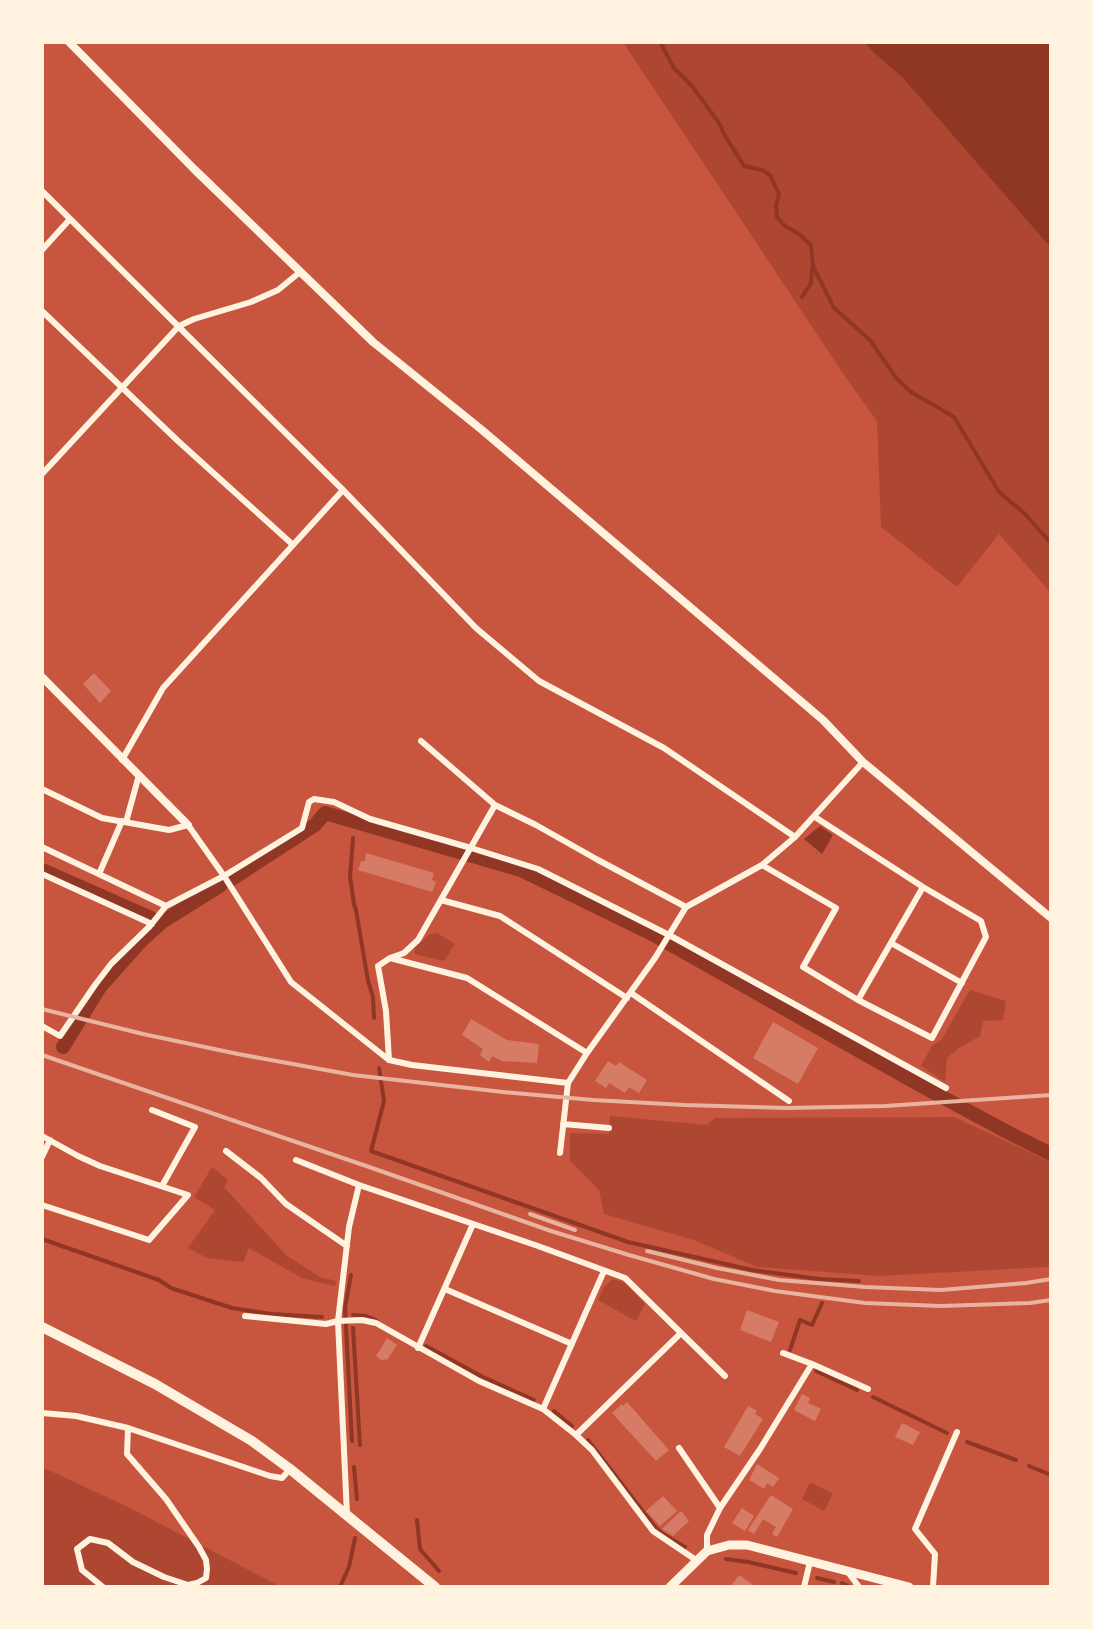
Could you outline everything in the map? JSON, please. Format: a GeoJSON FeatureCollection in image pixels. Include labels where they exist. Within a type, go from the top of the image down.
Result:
{"type":"FeatureCollection","features":[{"type":"Feature","properties":{"kind":"highway"},"geometry":{"type":"LineString","coordinates":[[42,1328],[155,1384],[252,1441],[290,1469],[435,1587]]}},
{"type":"Feature","properties":{"kind":"main road"},"geometry":{"type":"LineString","coordinates":[[670,1587],[707,1551],[729,1545],[747,1545],[909,1587]]}},
{"type":"Feature","properties":{"kind":"street"},"geometry":{"type":"LineString","coordinates":[[69,42],[194,170],[373,342],[482,430],[824,720],[863,762],[1051,918]]}},
{"type":"Feature","properties":{"kind":"street"},"geometry":{"type":"LineString","coordinates":[[42,191],[343,490],[476,628],[539,681],[664,748],[795,837]]}},
{"type":"Feature","properties":{"kind":"street"},"geometry":{"type":"LineString","coordinates":[[42,250],[70,219]]}},
{"type":"Feature","properties":{"kind":"street"},"geometry":{"type":"LineString","coordinates":[[42,474],[179,326],[194,319],[251,302],[278,290],[300,272]]}},
{"type":"Feature","properties":{"kind":"street"},"geometry":{"type":"LineString","coordinates":[[42,311],[121,388],[292,544]]}},
{"type":"Feature","properties":{"kind":"street"},"geometry":{"type":"LineString","coordinates":[[122,760],[163,688],[343,490]]}},
{"type":"Feature","properties":{"kind":"street"},"geometry":{"type":"LineString","coordinates":[[42,677],[188,825],[224,876],[291,982],[389,1060],[412,1065],[567,1083]]}},
{"type":"Feature","properties":{"kind":"street"},"geometry":{"type":"LineString","coordinates":[[421,741],[495,805],[686,907]]}},
{"type":"Feature","properties":{"kind":"street"},"geometry":{"type":"LineString","coordinates":[[560,1153],[567,1083],[655,958],[686,907],[762,865],[795,837],[863,762]]}},
{"type":"Feature","properties":{"kind":"street"},"geometry":{"type":"LineString","coordinates":[[99,874],[124,821],[139,775]]}},
{"type":"Feature","properties":{"kind":"street"},"geometry":{"type":"LineString","coordinates":[[42,789],[102,818],[169,830],[188,825]]}},
{"type":"Feature","properties":{"kind":"street"},"geometry":{"type":"LineString","coordinates":[[42,1026],[60,1036],[106,971],[152,924],[166,906],[224,876],[302,828],[309,802],[314,799],[334,802],[369,819],[538,869],[669,935],[946,1088]]}},
{"type":"Feature","properties":{"kind":"street"},"geometry":{"type":"LineString","coordinates":[[389,1060],[386,1011],[378,966],[404,953],[418,940],[495,805]]}},
{"type":"Feature","properties":{"kind":"street"},"geometry":{"type":"LineString","coordinates":[[762,865],[836,908],[803,967],[858,1000],[932,1038],[986,937],[981,921],[814,817]]}},
{"type":"Feature","properties":{"kind":"street"},"geometry":{"type":"LineString","coordinates":[[42,847],[166,906]]}},
{"type":"Feature","properties":{"kind":"street"},"geometry":{"type":"LineString","coordinates":[[42,874],[152,924]]}},
{"type":"Feature","properties":{"kind":"street"},"geometry":{"type":"LineString","coordinates":[[858,1000],[923,887]]}},
{"type":"Feature","properties":{"kind":"street"},"geometry":{"type":"LineString","coordinates":[[441,900],[500,916],[629,995],[789,1101]]}},
{"type":"Feature","properties":{"kind":"street"},"geometry":{"type":"LineString","coordinates":[[891,943],[962,983]]}},
{"type":"Feature","properties":{"kind":"street"},"geometry":{"type":"LineString","coordinates":[[390,958],[467,978],[587,1053]]}},
{"type":"Feature","properties":{"kind":"street"},"geometry":{"type":"LineString","coordinates":[[152,1110],[195,1127],[162,1186]]}},
{"type":"Feature","properties":{"kind":"street"},"geometry":{"type":"LineString","coordinates":[[563,1124],[609,1128]]}},
{"type":"Feature","properties":{"kind":"street"},"geometry":{"type":"LineString","coordinates":[[42,1136],[100,1166],[188,1195],[149,1240],[42,1204]]}},
{"type":"Feature","properties":{"kind":"street"},"geometry":{"type":"LineString","coordinates":[[42,1157],[50,1140]]}},
{"type":"Feature","properties":{"kind":"street"},"geometry":{"type":"LineString","coordinates":[[226,1151],[261,1178],[286,1204],[346,1246]]}},
{"type":"Feature","properties":{"kind":"street"},"geometry":{"type":"LineString","coordinates":[[296,1160],[359,1185],[625,1278],[725,1376]]}},
{"type":"Feature","properties":{"kind":"street"},"geometry":{"type":"LineString","coordinates":[[347,1515],[340,1321],[346,1246],[359,1185]]}},
{"type":"Feature","properties":{"kind":"street"},"geometry":{"type":"LineString","coordinates":[[418,1348],[473,1224]]}},
{"type":"Feature","properties":{"kind":"street"},"geometry":{"type":"LineString","coordinates":[[543,1409],[604,1271]]}},
{"type":"Feature","properties":{"kind":"street"},"geometry":{"type":"LineString","coordinates":[[445,1289],[572,1344]]}},
{"type":"Feature","properties":{"kind":"street"},"geometry":{"type":"LineString","coordinates":[[245,1316],[326,1324],[351,1320],[376,1323],[479,1381],[543,1409],[592,1450],[653,1531],[696,1560]]}},
{"type":"Feature","properties":{"kind":"street"},"geometry":{"type":"LineString","coordinates":[[576,1435],[681,1333]]}},
{"type":"Feature","properties":{"kind":"street"},"geometry":{"type":"LineString","coordinates":[[783,1353],[868,1389]]}},
{"type":"Feature","properties":{"kind":"street"},"geometry":{"type":"LineString","coordinates":[[707,1551],[707,1535],[720,1508],[760,1449],[812,1364]]}},
{"type":"Feature","properties":{"kind":"street"},"geometry":{"type":"LineString","coordinates":[[42,1413],[76,1416],[128,1428],[270,1476],[282,1478],[290,1469]]}},
{"type":"Feature","properties":{"kind":"street"},"geometry":{"type":"LineString","coordinates":[[104,1587],[82,1570],[77,1549],[90,1539],[108,1543],[133,1562],[188,1585],[206,1578],[206,1560],[199,1547],[165,1499],[127,1454],[128,1428]]}},
{"type":"Feature","properties":{"kind":"street"},"geometry":{"type":"LineString","coordinates":[[933,1587],[935,1554],[915,1529],[957,1432]]}},
{"type":"Feature","properties":{"kind":"street"},"geometry":{"type":"LineString","coordinates":[[679,1448],[720,1508]]}},
{"type":"Feature","properties":{"kind":"street"},"geometry":{"type":"LineString","coordinates":[[804,1587],[810,1562]]}},
{"type":"Feature","properties":{"kind":"street"},"geometry":{"type":"LineString","coordinates":[[847,1572],[859,1587]]}},
{"type":"Feature","properties":{"kind":"shaded area"},"geometry":{"type":"Polygon","coordinates":[[[623,42],[865,42],[903,78],[1051,248],[1051,593],[999,534],[957,587],[881,527],[877,421],[623,42]]]}},
{"type":"Feature","properties":{"kind":"shaded area"},"geometry":{"type":"Polygon","coordinates":[[[865,42],[1051,42],[1051,248],[903,78],[865,42]]]}},
{"type":"Feature","properties":{"kind":"shaded area"},"geometry":{"type":"Polygon","coordinates":[[[820,826],[833,835],[822,854],[804,839],[820,826]]]}},
{"type":"Feature","properties":{"kind":"shaded area"},"geometry":{"type":"Polygon","coordinates":[[[437,933],[455,944],[444,961],[415,954],[415,947],[430,934],[437,933]]]}},
{"type":"Feature","properties":{"kind":"shaded area"},"geometry":{"type":"Polygon","coordinates":[[[970,990],[1006,1001],[1003,1020],[983,1021],[980,1036],[947,1058],[945,1082],[921,1066],[932,1046],[942,1039],[970,990]]]}},
{"type":"Feature","properties":{"kind":"shaded area"},"geometry":{"type":"Polygon","coordinates":[[[610,1116],[707,1125],[715,1118],[954,1117],[1051,1162],[1051,1265],[880,1276],[757,1267],[694,1240],[604,1214],[599,1190],[570,1161],[570,1133],[609,1134],[610,1116]]]}},
{"type":"Feature","properties":{"kind":"shaded area"},"geometry":{"type":"Polygon","coordinates":[[[212,1167],[228,1180],[224,1187],[287,1256],[320,1277],[336,1281],[335,1286],[302,1278],[249,1248],[243,1262],[207,1258],[188,1248],[215,1210],[194,1197],[212,1167]]]}},
{"type":"Feature","properties":{"kind":"shaded area"},"geometry":{"type":"Polygon","coordinates":[[[613,1279],[625,1283],[645,1304],[636,1321],[598,1300],[604,1287],[613,1279]]]}},
{"type":"Feature","properties":{"kind":"shaded area"},"geometry":{"type":"Polygon","coordinates":[[[42,1467],[130,1508],[281,1587],[42,1587],[42,1467]]]}},
{"type":"Feature","properties":{"kind":"shaded area"},"geometry":{"type":"Polygon","coordinates":[[[810,1482],[833,1494],[824,1511],[802,1499],[810,1482]]]}},
{"type":"Feature","properties":{"kind":"building"},"geometry":{"type":"Polygon","coordinates":[[[94,673],[111,691],[100,703],[83,684],[94,673]]]}},
{"type":"Feature","properties":{"kind":"building"},"geometry":{"type":"Polygon","coordinates":[[[366,853],[434,873],[432,880],[436,882],[432,892],[358,870],[361,861],[365,861],[366,853]]]}},
{"type":"Feature","properties":{"kind":"building"},"geometry":{"type":"Polygon","coordinates":[[[471,1019],[507,1040],[539,1044],[537,1063],[502,1061],[492,1056],[489,1062],[480,1055],[483,1049],[462,1035],[471,1019]]]}},
{"type":"Feature","properties":{"kind":"building"},"geometry":{"type":"Polygon","coordinates":[[[773,1022],[818,1048],[798,1084],[753,1058],[773,1022]]]}},
{"type":"Feature","properties":{"kind":"building"},"geometry":{"type":"Polygon","coordinates":[[[608,1061],[616,1066],[619,1062],[647,1080],[639,1093],[629,1087],[625,1093],[609,1083],[606,1088],[595,1081],[608,1061]]]}},
{"type":"Feature","properties":{"kind":"building"},"geometry":{"type":"Polygon","coordinates":[[[747,1310],[779,1322],[771,1342],[740,1330],[747,1310]]]}},
{"type":"Feature","properties":{"kind":"building"},"geometry":{"type":"Polygon","coordinates":[[[387,1338],[397,1345],[387,1360],[383,1361],[376,1356],[387,1338]]]}},
{"type":"Feature","properties":{"kind":"building"},"geometry":{"type":"Polygon","coordinates":[[[802,1394],[810,1398],[808,1403],[821,1409],[815,1421],[794,1410],[802,1394]]]}},
{"type":"Feature","properties":{"kind":"building"},"geometry":{"type":"Polygon","coordinates":[[[627,1402],[669,1450],[656,1461],[612,1413],[627,1402]]]}},
{"type":"Feature","properties":{"kind":"building"},"geometry":{"type":"Polygon","coordinates":[[[748,1406],[757,1411],[755,1414],[763,1419],[740,1456],[724,1447],[748,1406]]]}},
{"type":"Feature","properties":{"kind":"building"},"geometry":{"type":"Polygon","coordinates":[[[902,1423],[920,1432],[913,1445],[895,1437],[902,1423]]]}},
{"type":"Feature","properties":{"kind":"building"},"geometry":{"type":"Polygon","coordinates":[[[757,1464],[779,1478],[773,1487],[767,1483],[764,1489],[749,1480],[757,1464]]]}},
{"type":"Feature","properties":{"kind":"building"},"geometry":{"type":"Polygon","coordinates":[[[771,1495],[793,1509],[777,1537],[772,1534],[776,1527],[763,1519],[754,1534],[748,1530],[771,1495]]]}},
{"type":"Feature","properties":{"kind":"building"},"geometry":{"type":"Polygon","coordinates":[[[663,1496],[677,1511],[660,1526],[646,1511],[663,1496]]]}},
{"type":"Feature","properties":{"kind":"building"},"geometry":{"type":"Polygon","coordinates":[[[742,1508],[754,1516],[745,1531],[732,1523],[742,1508]]]}},
{"type":"Feature","properties":{"kind":"building"},"geometry":{"type":"Polygon","coordinates":[[[681,1511],[689,1521],[673,1536],[662,1529],[681,1511]]]}},
{"type":"Feature","properties":{"kind":"building"},"geometry":{"type":"Polygon","coordinates":[[[739,1575],[756,1587],[730,1587],[739,1575]]]}},
{"type":"Feature","properties":{"kind":"waterway"},"geometry":{"type":"LineString","coordinates":[[660,42],[674,68],[692,86],[719,123],[744,166],[762,170],[770,175],[779,194],[776,205],[777,217],[785,226],[799,234],[811,245],[813,266],[834,308],[870,340],[897,379],[911,392],[954,417],[999,492],[1024,513],[1051,543]]}},
{"type":"Feature","properties":{"kind":"waterway"},"geometry":{"type":"LineString","coordinates":[[802,297],[811,283],[812,268]]}},
{"type":"Feature","properties":{"kind":"waterway"},"geometry":{"type":"LineString","coordinates":[[232,879],[315,825],[325,813],[521,870],[652,934],[916,1083],[1051,1154]]}},
{"type":"Feature","properties":{"kind":"waterway"},"geometry":{"type":"LineString","coordinates":[[353,838],[350,876],[368,981],[373,997],[374,1018]]}},
{"type":"Feature","properties":{"kind":"waterway"},"geometry":{"type":"LineString","coordinates":[[42,870],[151,918]]}},
{"type":"Feature","properties":{"kind":"waterway"},"geometry":{"type":"LineString","coordinates":[[63,1047],[100,987],[141,941],[162,922],[221,885]]}},
{"type":"Feature","properties":{"kind":"waterway"},"geometry":{"type":"LineString","coordinates":[[379,1068],[384,1101],[371,1151],[628,1242],[752,1270],[819,1279],[859,1281]]}},
{"type":"Feature","properties":{"kind":"waterway"},"geometry":{"type":"LineString","coordinates":[[42,1239],[159,1280],[171,1288],[232,1308],[271,1314],[322,1317]]}},
{"type":"Feature","properties":{"kind":"waterway"},"geometry":{"type":"LineString","coordinates":[[351,1275],[345,1308],[352,1441]]}},
{"type":"Feature","properties":{"kind":"waterway"},"geometry":{"type":"LineString","coordinates":[[790,1350],[800,1320],[812,1325],[822,1303]]}},
{"type":"Feature","properties":{"kind":"waterway"},"geometry":{"type":"LineString","coordinates":[[353,1315],[376,1320]]}},
{"type":"Feature","properties":{"kind":"waterway"},"geometry":{"type":"LineString","coordinates":[[353,1328],[360,1445]]}},
{"type":"Feature","properties":{"kind":"waterway"},"geometry":{"type":"LineString","coordinates":[[426,1346],[483,1377],[534,1400]]}},
{"type":"Feature","properties":{"kind":"waterway"},"geometry":{"type":"LineString","coordinates":[[816,1371],[857,1390]]}},
{"type":"Feature","properties":{"kind":"waterway"},"geometry":{"type":"LineString","coordinates":[[873,1397],[947,1433]]}},
{"type":"Feature","properties":{"kind":"waterway"},"geometry":{"type":"LineString","coordinates":[[554,1411],[572,1426]]}},
{"type":"Feature","properties":{"kind":"waterway"},"geometry":{"type":"LineString","coordinates":[[588,1440],[655,1527],[685,1547]]}},
{"type":"Feature","properties":{"kind":"waterway"},"geometry":{"type":"LineString","coordinates":[[967,1442],[1016,1460]]}},
{"type":"Feature","properties":{"kind":"waterway"},"geometry":{"type":"LineString","coordinates":[[1029,1466],[1051,1475]]}},
{"type":"Feature","properties":{"kind":"waterway"},"geometry":{"type":"LineString","coordinates":[[354,1467],[357,1499]]}},
{"type":"Feature","properties":{"kind":"waterway"},"geometry":{"type":"LineString","coordinates":[[417,1520],[420,1549],[439,1571]]}},
{"type":"Feature","properties":{"kind":"waterway"},"geometry":{"type":"LineString","coordinates":[[340,1587],[349,1567],[355,1538]]}},
{"type":"Feature","properties":{"kind":"waterway"},"geometry":{"type":"LineString","coordinates":[[726,1559],[796,1573]]}},
{"type":"Feature","properties":{"kind":"waterway"},"geometry":{"type":"LineString","coordinates":[[817,1578],[834,1582]]}},
{"type":"Feature","properties":{"kind":"waterway"},"geometry":{"type":"LineString","coordinates":[[842,1583],[850,1587]]}},
{"type":"Feature","properties":{"kind":"railway"},"geometry":{"type":"LineString","coordinates":[[42,1009],[143,1034],[353,1075],[593,1100],[787,1108],[885,1106],[1051,1095]]}},
{"type":"Feature","properties":{"kind":"railway"},"geometry":{"type":"LineString","coordinates":[[42,1055],[551,1231],[714,1279],[775,1291],[865,1303],[941,1306],[1030,1303],[1051,1300]]}},
{"type":"Feature","properties":{"kind":"railway"},"geometry":{"type":"LineString","coordinates":[[530,1214],[575,1230]]}},
{"type":"Feature","properties":{"kind":"railway"},"geometry":{"type":"LineString","coordinates":[[647,1251],[779,1280],[865,1287],[941,1290],[1051,1279]]}}]}
